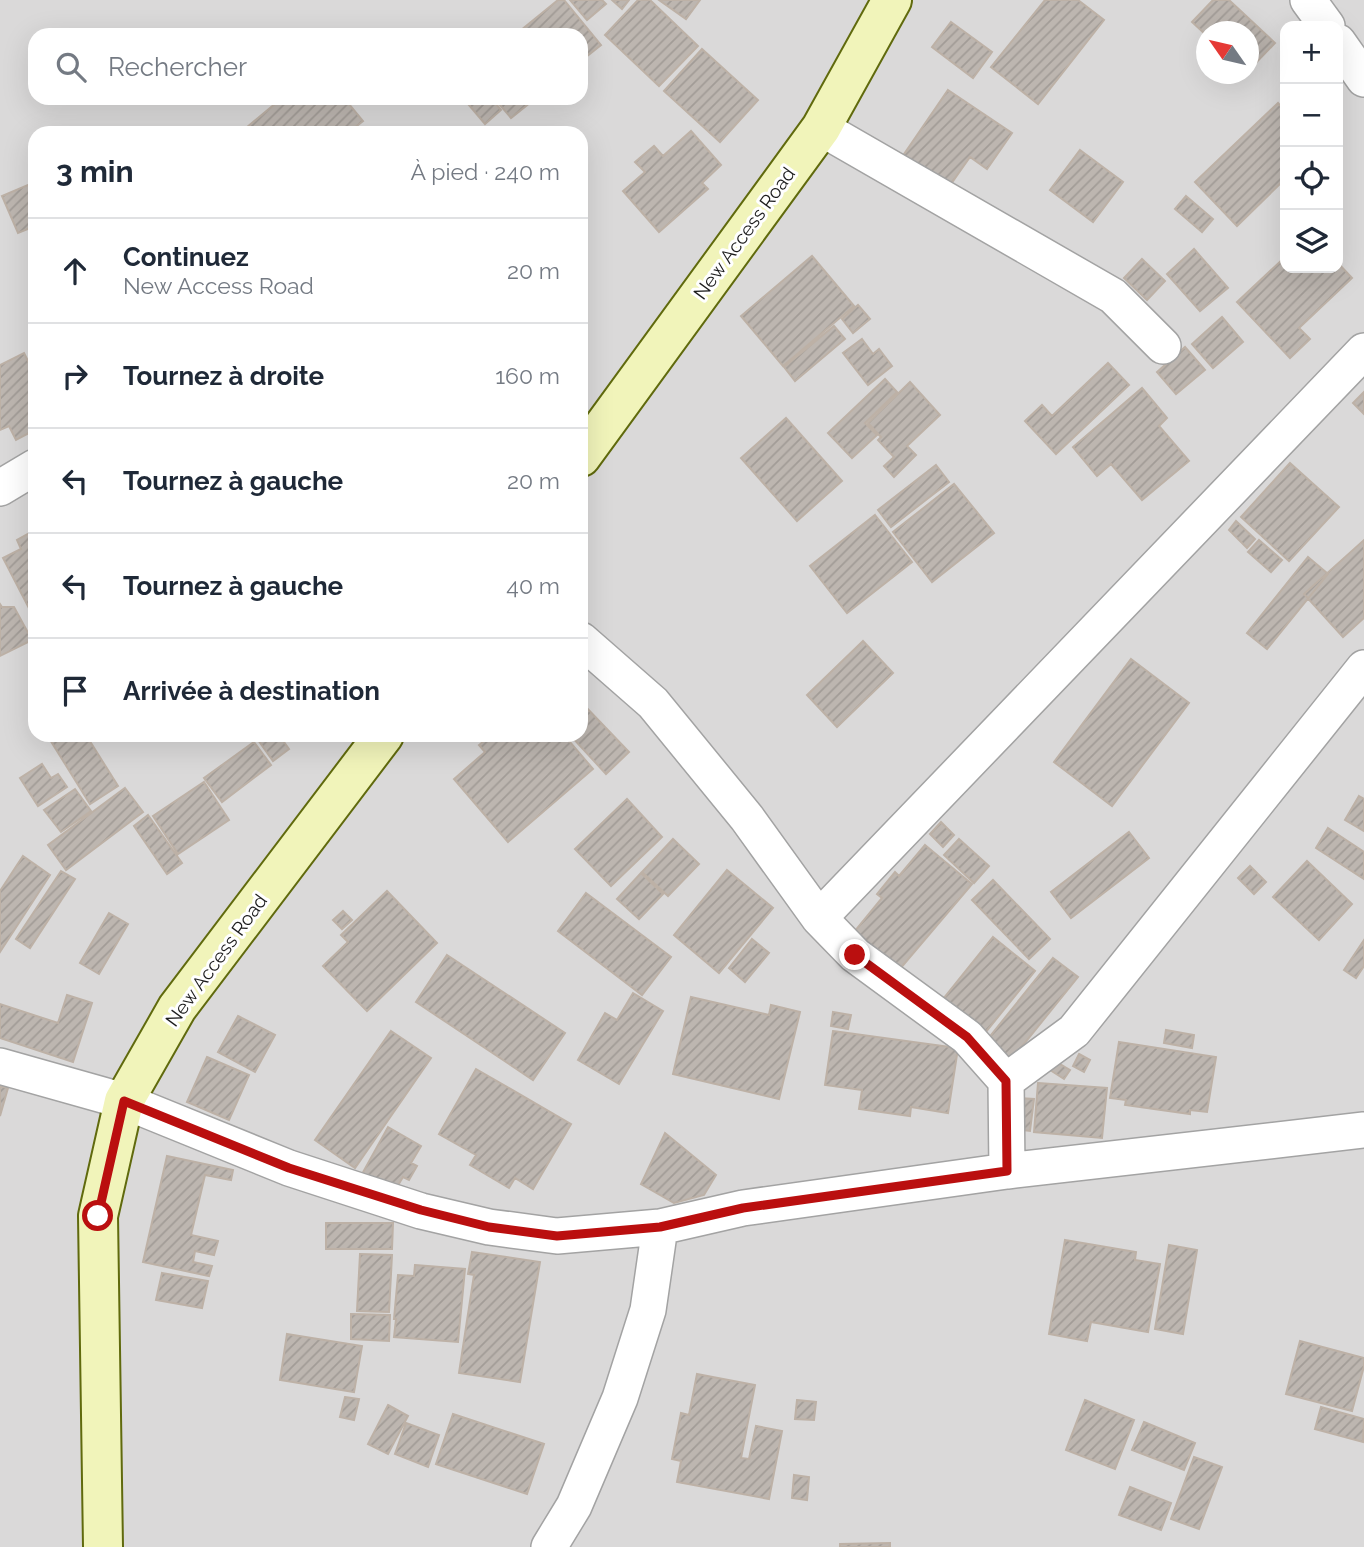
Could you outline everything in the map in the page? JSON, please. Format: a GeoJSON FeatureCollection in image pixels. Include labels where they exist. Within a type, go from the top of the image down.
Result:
{"type":"FeatureCollection","features":[{"type":"Feature","properties":{"kind":"main road","name":"New Access Road"},"geometry":{"type":"LineString","coordinates":[[588,441],[821,128],[891,0]]}},
{"type":"Feature","properties":{"kind":"main road","name":"New Access Road"},"geometry":{"type":"LineString","coordinates":[[103,1547],[98,1216],[124,1101],[177,1008],[379,742]]}},
{"type":"Feature","properties":{"kind":"street"},"geometry":{"type":"LineString","coordinates":[[1308,0],[1323,21]]}},
{"type":"Feature","properties":{"kind":"street"},"geometry":{"type":"LineString","coordinates":[[1343,49],[1364,79]]}},
{"type":"Feature","properties":{"kind":"street"},"geometry":{"type":"LineString","coordinates":[[821,128],[1113,296],[1163,346]]}},
{"type":"Feature","properties":{"kind":"street"},"geometry":{"type":"LineString","coordinates":[[819,918],[1364,351]]}},
{"type":"Feature","properties":{"kind":"street"},"geometry":{"type":"LineString","coordinates":[[0,488],[28,471]]}},
{"type":"Feature","properties":{"kind":"street"},"geometry":{"type":"LineString","coordinates":[[588,646],[653,703],[747,818],[819,918],[855,955],[967,1037],[1006,1081],[1007,1171]]}},
{"type":"Feature","properties":{"kind":"street"},"geometry":{"type":"LineString","coordinates":[[1006,1081],[1074,1031],[1364,668]]}},
{"type":"Feature","properties":{"kind":"street"},"geometry":{"type":"LineString","coordinates":[[0,1066],[124,1101],[289,1168],[421,1210],[489,1227],[557,1236],[660,1227],[743,1208],[1007,1171],[1364,1129]]}},
{"type":"Feature","properties":{"kind":"street"},"geometry":{"type":"LineString","coordinates":[[549,1547],[574,1506],[620,1398],[648,1310],[660,1227]]}},
{"type":"Feature","properties":{"kind":"shaded area"},"geometry":{"type":"Polygon","coordinates":[[[0,0],[1364,0],[1364,1547],[0,1547],[0,0]]]}},
{"type":"Feature","properties":{"kind":"building"},"geometry":{"type":"Polygon","coordinates":[[[558,0],[564,0],[587,28],[524,28],[558,0]]]}},
{"type":"Feature","properties":{"kind":"building"},"geometry":{"type":"Polygon","coordinates":[[[570,0],[602,0],[606,4],[587,20],[570,0]]]}},
{"type":"Feature","properties":{"kind":"building"},"geometry":{"type":"Polygon","coordinates":[[[612,0],[629,0],[622,9],[612,0]]]}},
{"type":"Feature","properties":{"kind":"building"},"geometry":{"type":"Polygon","coordinates":[[[638,0],[650,0],[698,46],[659,86],[605,35],[638,0]]]}},
{"type":"Feature","properties":{"kind":"building"},"geometry":{"type":"Polygon","coordinates":[[[659,0],[700,0],[686,19],[659,0]]]}},
{"type":"Feature","properties":{"kind":"building"},"geometry":{"type":"Polygon","coordinates":[[[1045,0],[1078,0],[1104,20],[1038,104],[991,67],[1045,0]]]}},
{"type":"Feature","properties":{"kind":"building"},"geometry":{"type":"Polygon","coordinates":[[[1213,0],[1229,0],[1251,21],[1196,21],[1196,26],[1192,22],[1213,0]]]}},
{"type":"Feature","properties":{"kind":"building"},"geometry":{"type":"Polygon","coordinates":[[[951,22],[992,52],[973,78],[932,47],[951,22]]]}},
{"type":"Feature","properties":{"kind":"building"},"geometry":{"type":"Polygon","coordinates":[[[1259,28],[1275,43],[1259,60],[1259,28]]]}},
{"type":"Feature","properties":{"kind":"building"},"geometry":{"type":"Polygon","coordinates":[[[588,29],[601,45],[588,55],[588,29]]]}},
{"type":"Feature","properties":{"kind":"building"},"geometry":{"type":"Polygon","coordinates":[[[702,49],[758,100],[720,142],[664,91],[702,49]]]}},
{"type":"Feature","properties":{"kind":"building"},"geometry":{"type":"Polygon","coordinates":[[[948,90],[1012,133],[987,169],[970,157],[946,191],[900,160],[948,90]]]}},
{"type":"Feature","properties":{"kind":"building"},"geometry":{"type":"Polygon","coordinates":[[[1278,103],[1280,184],[1237,226],[1195,182],[1278,103]]]}},
{"type":"Feature","properties":{"kind":"building"},"geometry":{"type":"Polygon","coordinates":[[[274,105],[350,105],[363,121],[357,126],[248,126],[274,105]]]}},
{"type":"Feature","properties":{"kind":"building"},"geometry":{"type":"Polygon","coordinates":[[[469,105],[497,105],[501,110],[485,124],[469,105]]]}},
{"type":"Feature","properties":{"kind":"building"},"geometry":{"type":"Polygon","coordinates":[[[500,105],[527,105],[511,118],[500,105]]]}},
{"type":"Feature","properties":{"kind":"building"},"geometry":{"type":"Polygon","coordinates":[[[691,131],[721,165],[702,183],[708,189],[659,232],[623,191],[645,172],[635,162],[654,146],[663,156],[691,131]]]}},
{"type":"Feature","properties":{"kind":"building"},"geometry":{"type":"Polygon","coordinates":[[[1080,150],[1123,182],[1093,222],[1050,190],[1080,150]]]}},
{"type":"Feature","properties":{"kind":"building"},"geometry":{"type":"Polygon","coordinates":[[[28,185],[28,229],[18,233],[2,196],[28,185]]]}},
{"type":"Feature","properties":{"kind":"building"},"geometry":{"type":"Polygon","coordinates":[[[1186,196],[1213,219],[1202,232],[1175,209],[1186,196]]]}},
{"type":"Feature","properties":{"kind":"building"},"geometry":{"type":"Polygon","coordinates":[[[1194,249],[1228,288],[1200,311],[1167,274],[1194,249]]]}},
{"type":"Feature","properties":{"kind":"building"},"geometry":{"type":"Polygon","coordinates":[[[812,256],[854,306],[783,366],[741,316],[812,256]]]}},
{"type":"Feature","properties":{"kind":"building"},"geometry":{"type":"Polygon","coordinates":[[[1142,259],[1165,281],[1147,300],[1124,278],[1142,259]]]}},
{"type":"Feature","properties":{"kind":"building"},"geometry":{"type":"Polygon","coordinates":[[[1280,262],[1280,273],[1343,273],[1343,268],[1352,278],[1299,328],[1310,339],[1290,358],[1237,302],[1280,262]]]}},
{"type":"Feature","properties":{"kind":"building"},"geometry":{"type":"Polygon","coordinates":[[[858,305],[870,319],[853,333],[842,319],[858,305]]]}},
{"type":"Feature","properties":{"kind":"building"},"geometry":{"type":"Polygon","coordinates":[[[1222,317],[1243,342],[1213,368],[1192,344],[1222,317]]]}},
{"type":"Feature","properties":{"kind":"building"},"geometry":{"type":"Polygon","coordinates":[[[834,326],[845,339],[795,381],[784,367],[834,326]]]}},
{"type":"Feature","properties":{"kind":"building"},"geometry":{"type":"Polygon","coordinates":[[[862,339],[873,354],[879,349],[892,366],[868,385],[843,353],[862,339]]]}},
{"type":"Feature","properties":{"kind":"building"},"geometry":{"type":"Polygon","coordinates":[[[1185,347],[1205,370],[1176,394],[1157,372],[1185,347]]]}},
{"type":"Feature","properties":{"kind":"building"},"geometry":{"type":"Polygon","coordinates":[[[24,353],[28,361],[28,434],[16,440],[9,426],[0,430],[0,365],[24,353]]]}},
{"type":"Feature","properties":{"kind":"building"},"geometry":{"type":"Polygon","coordinates":[[[1108,363],[1129,385],[1056,454],[1025,421],[1042,405],[1052,416],[1108,363]]]}},
{"type":"Feature","properties":{"kind":"building"},"geometry":{"type":"Polygon","coordinates":[[[885,379],[897,392],[865,423],[877,435],[852,458],[828,433],[885,379]]]}},
{"type":"Feature","properties":{"kind":"building"},"geometry":{"type":"Polygon","coordinates":[[[910,382],[940,415],[907,446],[916,455],[894,477],[884,466],[894,457],[878,440],[881,437],[868,423],[910,382]]]}},
{"type":"Feature","properties":{"kind":"building"},"geometry":{"type":"Polygon","coordinates":[[[1142,388],[1167,418],[1159,426],[1189,461],[1142,500],[1111,464],[1097,476],[1073,447],[1142,388]]]}},
{"type":"Feature","properties":{"kind":"building"},"geometry":{"type":"Polygon","coordinates":[[[1364,392],[1364,414],[1353,403],[1364,392]]]}},
{"type":"Feature","properties":{"kind":"building"},"geometry":{"type":"Polygon","coordinates":[[[786,418],[842,481],[797,521],[741,458],[786,418]]]}},
{"type":"Feature","properties":{"kind":"building"},"geometry":{"type":"Polygon","coordinates":[[[1290,463],[1339,507],[1289,561],[1241,517],[1290,463]]]}},
{"type":"Feature","properties":{"kind":"building"},"geometry":{"type":"Polygon","coordinates":[[[936,465],[949,482],[891,527],[878,510],[936,465]]]}},
{"type":"Feature","properties":{"kind":"building"},"geometry":{"type":"Polygon","coordinates":[[[954,484],[994,533],[932,582],[893,532],[954,484]]]}},
{"type":"Feature","properties":{"kind":"building"},"geometry":{"type":"Polygon","coordinates":[[[875,515],[912,562],[847,613],[810,566],[875,515]]]}},
{"type":"Feature","properties":{"kind":"building"},"geometry":{"type":"Polygon","coordinates":[[[1236,521],[1255,539],[1247,548],[1229,530],[1236,521]]]}},
{"type":"Feature","properties":{"kind":"building"},"geometry":{"type":"Polygon","coordinates":[[[28,534],[28,606],[3,558],[21,549],[17,540],[28,534]]]}},
{"type":"Feature","properties":{"kind":"building"},"geometry":{"type":"Polygon","coordinates":[[[1259,540],[1282,560],[1271,572],[1248,552],[1259,540]]]}},
{"type":"Feature","properties":{"kind":"building"},"geometry":{"type":"Polygon","coordinates":[[[1364,540],[1364,618],[1343,637],[1304,594],[1364,540]]]}},
{"type":"Feature","properties":{"kind":"building"},"geometry":{"type":"Polygon","coordinates":[[[1308,557],[1328,574],[1267,649],[1247,633],[1308,557]]]}},
{"type":"Feature","properties":{"kind":"building"},"geometry":{"type":"Polygon","coordinates":[[[0,604],[2,607],[14,607],[28,633],[28,642],[0,656],[0,604]]]}},
{"type":"Feature","properties":{"kind":"building"},"geometry":{"type":"Polygon","coordinates":[[[863,641],[893,673],[837,727],[807,695],[863,641]]]}},
{"type":"Feature","properties":{"kind":"building"},"geometry":{"type":"Polygon","coordinates":[[[1131,659],[1189,703],[1112,806],[1054,762],[1131,659]]]}},
{"type":"Feature","properties":{"kind":"building"},"geometry":{"type":"Polygon","coordinates":[[[588,709],[629,752],[606,774],[576,742],[588,742],[588,709]]]}},
{"type":"Feature","properties":{"kind":"building"},"geometry":{"type":"Polygon","coordinates":[[[51,742],[90,742],[118,786],[90,804],[51,742]]]}},
{"type":"Feature","properties":{"kind":"building"},"geometry":{"type":"Polygon","coordinates":[[[254,742],[271,765],[222,802],[204,778],[254,742]]]}},
{"type":"Feature","properties":{"kind":"building"},"geometry":{"type":"Polygon","coordinates":[[[259,742],[284,742],[289,749],[273,761],[259,742]]]}},
{"type":"Feature","properties":{"kind":"building"},"geometry":{"type":"Polygon","coordinates":[[[483,742],[570,742],[593,769],[508,842],[454,779],[485,752],[479,745],[483,742]]]}},
{"type":"Feature","properties":{"kind":"building"},"geometry":{"type":"Polygon","coordinates":[[[42,764],[51,778],[58,774],[67,787],[38,806],[20,778],[42,764]]]}},
{"type":"Feature","properties":{"kind":"building"},"geometry":{"type":"Polygon","coordinates":[[[204,782],[229,820],[178,854],[153,816],[204,782]]]}},
{"type":"Feature","properties":{"kind":"building"},"geometry":{"type":"Polygon","coordinates":[[[125,788],[143,812],[66,870],[48,845],[125,788]]]}},
{"type":"Feature","properties":{"kind":"building"},"geometry":{"type":"Polygon","coordinates":[[[75,789],[91,811],[61,832],[44,810],[75,789]]]}},
{"type":"Feature","properties":{"kind":"building"},"geometry":{"type":"Polygon","coordinates":[[[1359,796],[1364,799],[1364,831],[1345,820],[1359,796]]]}},
{"type":"Feature","properties":{"kind":"building"},"geometry":{"type":"Polygon","coordinates":[[[627,799],[662,837],[611,886],[575,849],[627,799]]]}},
{"type":"Feature","properties":{"kind":"building"},"geometry":{"type":"Polygon","coordinates":[[[148,815],[182,863],[167,874],[134,826],[148,815]]]}},
{"type":"Feature","properties":{"kind":"building"},"geometry":{"type":"Polygon","coordinates":[[[941,822],[954,835],[943,847],[930,834],[941,822]]]}},
{"type":"Feature","properties":{"kind":"building"},"geometry":{"type":"Polygon","coordinates":[[[1328,828],[1364,852],[1364,879],[1316,848],[1328,828]]]}},
{"type":"Feature","properties":{"kind":"building"},"geometry":{"type":"Polygon","coordinates":[[[1129,832],[1149,858],[1071,918],[1051,892],[1129,832]]]}},
{"type":"Feature","properties":{"kind":"building"},"geometry":{"type":"Polygon","coordinates":[[[673,839],[699,864],[668,896],[642,872],[673,839]]]}},
{"type":"Feature","properties":{"kind":"building"},"geometry":{"type":"Polygon","coordinates":[[[959,839],[989,866],[974,883],[944,855],[959,839]]]}},
{"type":"Feature","properties":{"kind":"building"},"geometry":{"type":"Polygon","coordinates":[[[925,845],[972,884],[899,970],[854,932],[882,898],[877,894],[895,872],[899,876],[925,845]]]}},
{"type":"Feature","properties":{"kind":"building"},"geometry":{"type":"Polygon","coordinates":[[[23,856],[50,875],[0,952],[0,891],[23,856]]]}},
{"type":"Feature","properties":{"kind":"building"},"geometry":{"type":"Polygon","coordinates":[[[1307,861],[1352,904],[1319,940],[1273,897],[1307,861]]]}},
{"type":"Feature","properties":{"kind":"building"},"geometry":{"type":"Polygon","coordinates":[[[1250,866],[1266,882],[1254,894],[1238,878],[1250,866]]]}},
{"type":"Feature","properties":{"kind":"building"},"geometry":{"type":"Polygon","coordinates":[[[727,870],[773,908],[719,973],[674,935],[727,870]]]}},
{"type":"Feature","properties":{"kind":"building"},"geometry":{"type":"Polygon","coordinates":[[[61,871],[75,879],[30,948],[16,939],[61,871]]]}},
{"type":"Feature","properties":{"kind":"building"},"geometry":{"type":"Polygon","coordinates":[[[641,873],[663,894],[639,919],[617,899],[641,873]]]}},
{"type":"Feature","properties":{"kind":"building"},"geometry":{"type":"Polygon","coordinates":[[[993,880],[1050,939],[1029,959],[972,900],[993,880]]]}},
{"type":"Feature","properties":{"kind":"building"},"geometry":{"type":"Polygon","coordinates":[[[387,891],[437,943],[367,1011],[323,966],[348,942],[341,935],[387,891]]]}},
{"type":"Feature","properties":{"kind":"building"},"geometry":{"type":"Polygon","coordinates":[[[586,893],[671,957],[642,995],[558,931],[586,893]]]}},
{"type":"Feature","properties":{"kind":"building"},"geometry":{"type":"Polygon","coordinates":[[[343,911],[352,920],[342,929],[333,920],[343,911]]]}},
{"type":"Feature","properties":{"kind":"building"},"geometry":{"type":"Polygon","coordinates":[[[109,913],[128,924],[99,974],[80,963],[109,913]]]}},
{"type":"Feature","properties":{"kind":"building"},"geometry":{"type":"Polygon","coordinates":[[[993,937],[1035,971],[981,1038],[939,1004],[993,937]]]}},
{"type":"Feature","properties":{"kind":"building"},"geometry":{"type":"Polygon","coordinates":[[[752,939],[769,953],[745,982],[729,968],[752,939]]]}},
{"type":"Feature","properties":{"kind":"building"},"geometry":{"type":"Polygon","coordinates":[[[1364,940],[1364,966],[1356,978],[1344,970],[1364,940]]]}},
{"type":"Feature","properties":{"kind":"building"},"geometry":{"type":"Polygon","coordinates":[[[447,955],[565,1033],[533,1080],[416,1002],[447,955]]]}},
{"type":"Feature","properties":{"kind":"building"},"geometry":{"type":"Polygon","coordinates":[[[1053,958],[1078,977],[1011,1060],[987,1040],[1053,958]]]}},
{"type":"Feature","properties":{"kind":"building"},"geometry":{"type":"Polygon","coordinates":[[[633,993],[663,1011],[619,1084],[578,1060],[605,1013],[617,1020],[633,993]]]}},
{"type":"Feature","properties":{"kind":"building"},"geometry":{"type":"Polygon","coordinates":[[[67,995],[92,1003],[73,1062],[0,1038],[0,1004],[58,1023],[67,995]]]}},
{"type":"Feature","properties":{"kind":"building"},"geometry":{"type":"Polygon","coordinates":[[[691,997],[769,1015],[771,1005],[800,1012],[779,1099],[673,1074],[691,997]]]}},
{"type":"Feature","properties":{"kind":"building"},"geometry":{"type":"Polygon","coordinates":[[[833,1012],[851,1015],[848,1029],[831,1026],[833,1012]]]}},
{"type":"Feature","properties":{"kind":"building"},"geometry":{"type":"Polygon","coordinates":[[[238,1016],[275,1035],[255,1072],[218,1052],[238,1016]]]}},
{"type":"Feature","properties":{"kind":"building"},"geometry":{"type":"Polygon","coordinates":[[[1166,1030],[1194,1035],[1192,1048],[1164,1043],[1166,1030]]]}},
{"type":"Feature","properties":{"kind":"building"},"geometry":{"type":"Polygon","coordinates":[[[391,1031],[431,1058],[355,1168],[315,1140],[391,1031]]]}},
{"type":"Feature","properties":{"kind":"building"},"geometry":{"type":"Polygon","coordinates":[[[833,1031],[958,1048],[948,1113],[911,1107],[910,1116],[859,1109],[862,1090],[825,1085],[833,1031]]]}},
{"type":"Feature","properties":{"kind":"building"},"geometry":{"type":"Polygon","coordinates":[[[1119,1042],[1216,1057],[1207,1112],[1190,1110],[1190,1114],[1125,1105],[1126,1100],[1110,1098],[1119,1042]]]}},
{"type":"Feature","properties":{"kind":"building"},"geometry":{"type":"Polygon","coordinates":[[[1079,1054],[1090,1060],[1084,1072],[1073,1066],[1079,1054]]]}},
{"type":"Feature","properties":{"kind":"building"},"geometry":{"type":"Polygon","coordinates":[[[207,1057],[249,1075],[229,1120],[187,1102],[207,1057]]]}},
{"type":"Feature","properties":{"kind":"building"},"geometry":{"type":"Polygon","coordinates":[[[1055,1061],[1070,1070],[1064,1079],[1050,1070],[1055,1061]]]}},
{"type":"Feature","properties":{"kind":"building"},"geometry":{"type":"Polygon","coordinates":[[[476,1069],[571,1124],[533,1189],[515,1178],[509,1188],[470,1165],[476,1155],[439,1134],[476,1069]]]}},
{"type":"Feature","properties":{"kind":"building"},"geometry":{"type":"Polygon","coordinates":[[[1038,1083],[1107,1088],[1102,1138],[1034,1132],[1038,1083]]]}},
{"type":"Feature","properties":{"kind":"building"},"geometry":{"type":"Polygon","coordinates":[[[0,1086],[8,1088],[0,1116],[0,1086]]]}},
{"type":"Feature","properties":{"kind":"building"},"geometry":{"type":"Polygon","coordinates":[[[1018,1098],[1034,1099],[1030,1131],[1014,1129],[1018,1098]]]}},
{"type":"Feature","properties":{"kind":"building"},"geometry":{"type":"Polygon","coordinates":[[[388,1127],[421,1146],[411,1163],[417,1166],[409,1180],[403,1177],[394,1192],[362,1174],[388,1127]]]}},
{"type":"Feature","properties":{"kind":"building"},"geometry":{"type":"Polygon","coordinates":[[[665,1133],[716,1175],[704,1195],[674,1203],[641,1184],[665,1133]]]}},
{"type":"Feature","properties":{"kind":"building"},"geometry":{"type":"Polygon","coordinates":[[[167,1156],[233,1170],[231,1180],[205,1175],[191,1235],[218,1241],[214,1255],[195,1251],[193,1262],[212,1266],[209,1276],[143,1262],[167,1156]]]}},
{"type":"Feature","properties":{"kind":"building"},"geometry":{"type":"Polygon","coordinates":[[[326,1223],[393,1223],[392,1249],[326,1249],[326,1223]]]}},
{"type":"Feature","properties":{"kind":"building"},"geometry":{"type":"Polygon","coordinates":[[[1065,1240],[1136,1252],[1135,1260],[1160,1264],[1148,1332],[1091,1322],[1087,1341],[1049,1334],[1065,1240]]]}},
{"type":"Feature","properties":{"kind":"building"},"geometry":{"type":"Polygon","coordinates":[[[1169,1245],[1197,1250],[1183,1334],[1155,1329],[1169,1245]]]}},
{"type":"Feature","properties":{"kind":"building"},"geometry":{"type":"Polygon","coordinates":[[[472,1252],[540,1262],[520,1382],[459,1373],[474,1275],[468,1274],[472,1252]]]}},
{"type":"Feature","properties":{"kind":"building"},"geometry":{"type":"Polygon","coordinates":[[[360,1254],[392,1255],[389,1312],[357,1311],[360,1254]]]}},
{"type":"Feature","properties":{"kind":"building"},"geometry":{"type":"Polygon","coordinates":[[[415,1265],[465,1269],[458,1342],[394,1337],[398,1275],[414,1276],[415,1265]]]}},
{"type":"Feature","properties":{"kind":"building"},"geometry":{"type":"Polygon","coordinates":[[[162,1273],[208,1281],[202,1308],[156,1300],[162,1273]]]}},
{"type":"Feature","properties":{"kind":"building"},"geometry":{"type":"Polygon","coordinates":[[[351,1314],[390,1315],[389,1341],[351,1339],[351,1314]]]}},
{"type":"Feature","properties":{"kind":"building"},"geometry":{"type":"Polygon","coordinates":[[[287,1334],[362,1346],[354,1392],[280,1380],[287,1334]]]}},
{"type":"Feature","properties":{"kind":"building"},"geometry":{"type":"Polygon","coordinates":[[[1300,1341],[1364,1358],[1352,1411],[1286,1394],[1300,1341]]]}},
{"type":"Feature","properties":{"kind":"building"},"geometry":{"type":"Polygon","coordinates":[[[697,1374],[755,1385],[741,1458],[749,1459],[756,1426],[782,1431],[769,1499],[677,1482],[681,1461],[672,1459],[681,1413],[689,1415],[697,1374]]]}},
{"type":"Feature","properties":{"kind":"building"},"geometry":{"type":"Polygon","coordinates":[[[345,1397],[359,1399],[354,1420],[340,1417],[345,1397]]]}},
{"type":"Feature","properties":{"kind":"building"},"geometry":{"type":"Polygon","coordinates":[[[797,1400],[816,1402],[814,1420],[795,1419],[797,1400]]]}},
{"type":"Feature","properties":{"kind":"building"},"geometry":{"type":"Polygon","coordinates":[[[1085,1400],[1134,1420],[1115,1469],[1066,1450],[1085,1400]]]}},
{"type":"Feature","properties":{"kind":"building"},"geometry":{"type":"Polygon","coordinates":[[[388,1405],[408,1416],[388,1454],[368,1444],[388,1405]]]}},
{"type":"Feature","properties":{"kind":"building"},"geometry":{"type":"Polygon","coordinates":[[[1321,1407],[1364,1419],[1363,1442],[1315,1429],[1321,1407]]]}},
{"type":"Feature","properties":{"kind":"building"},"geometry":{"type":"Polygon","coordinates":[[[453,1414],[544,1444],[527,1494],[436,1464],[453,1414]]]}},
{"type":"Feature","properties":{"kind":"building"},"geometry":{"type":"Polygon","coordinates":[[[1144,1422],[1195,1443],[1184,1470],[1132,1450],[1144,1422]]]}},
{"type":"Feature","properties":{"kind":"building"},"geometry":{"type":"Polygon","coordinates":[[[406,1423],[439,1435],[428,1467],[395,1454],[406,1423]]]}},
{"type":"Feature","properties":{"kind":"building"},"geometry":{"type":"Polygon","coordinates":[[[1194,1457],[1222,1467],[1199,1529],[1171,1519],[1194,1457]]]}},
{"type":"Feature","properties":{"kind":"building"},"geometry":{"type":"Polygon","coordinates":[[[794,1475],[809,1477],[807,1500],[792,1498],[794,1475]]]}},
{"type":"Feature","properties":{"kind":"building"},"geometry":{"type":"Polygon","coordinates":[[[1130,1487],[1171,1503],[1161,1530],[1119,1515],[1130,1487]]]}},
{"type":"Feature","properties":{"kind":"building"},"geometry":{"type":"Polygon","coordinates":[[[890,1543],[890,1547],[840,1547],[840,1544],[890,1543]]]}},
{"type":"Feature","properties":{"kind":"route"},"geometry":{"type":"LineString","coordinates":[[98,1216],[124,1101],[289,1168],[421,1210],[489,1227],[557,1236],[660,1227],[743,1208],[1007,1171],[1006,1081],[967,1037],[855,955]]}}]}
